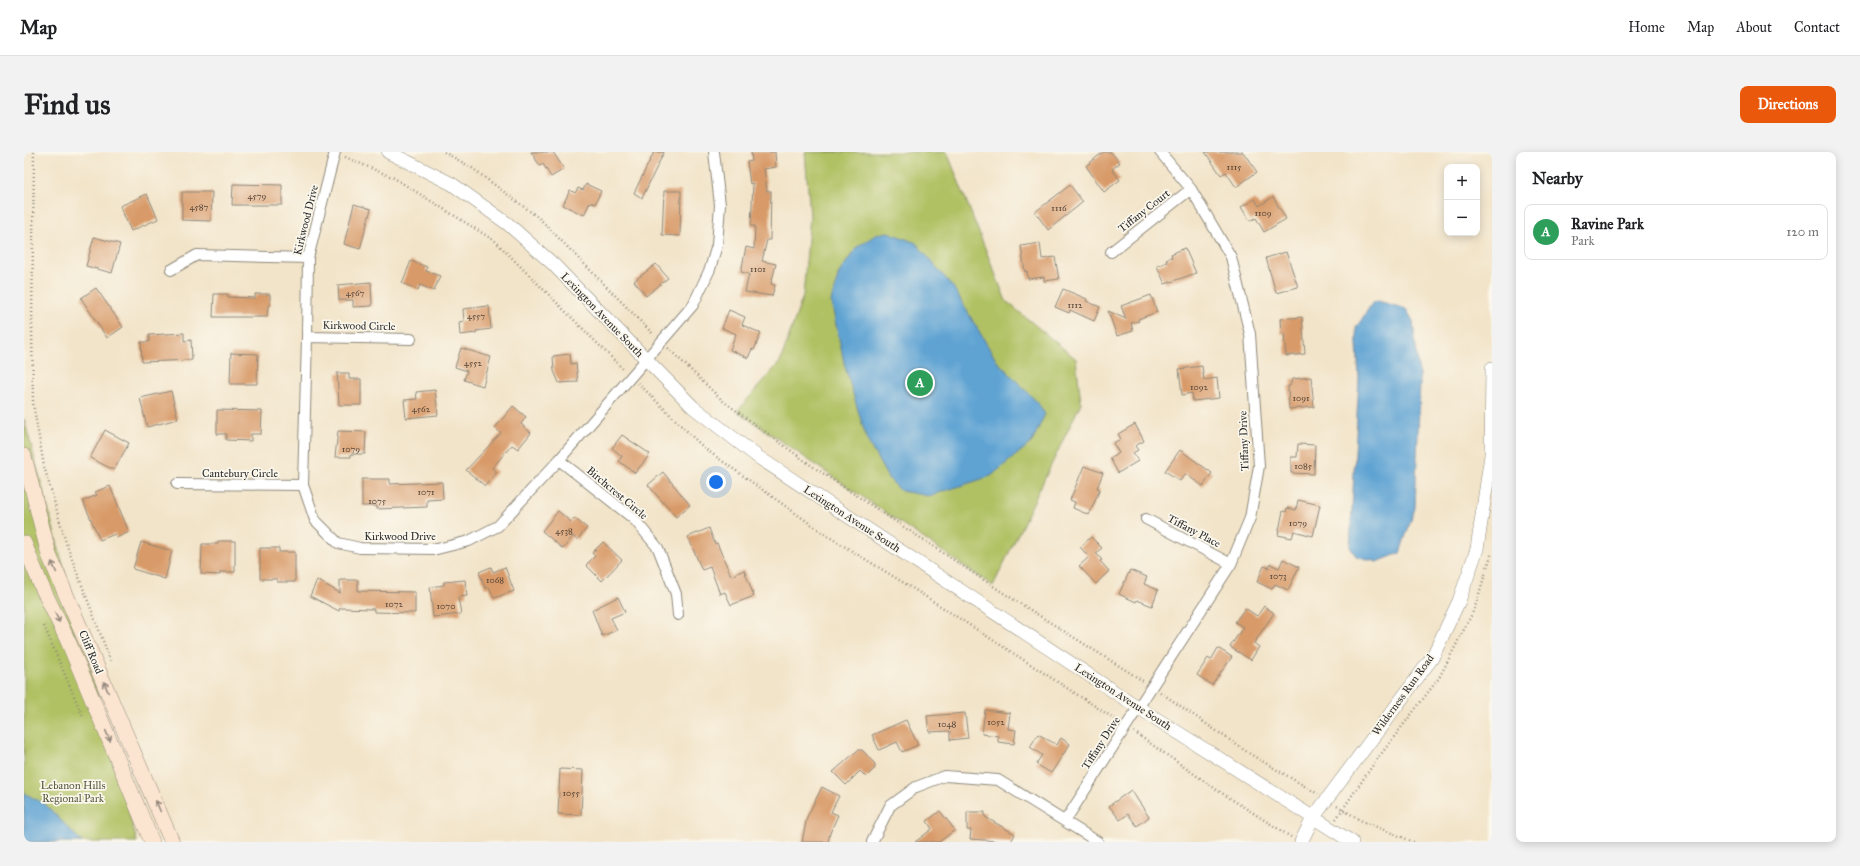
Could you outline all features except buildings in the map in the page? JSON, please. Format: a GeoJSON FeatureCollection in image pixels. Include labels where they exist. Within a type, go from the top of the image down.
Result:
{"type":"FeatureCollection","features":[{"type":"Feature","properties":{"kind":"main road","name":"Cliff Road"},"geometry":{"type":"LineString","coordinates":[[24,456],[49,556],[172,842]]}},
{"type":"Feature","properties":{"kind":"main road","name":"Cliff Road"},"geometry":{"type":"LineString","coordinates":[[24,542],[68,641],[152,842]]}},
{"type":"Feature","properties":{"kind":"street","name":"Kirkwood Drive"},"geometry":{"type":"LineString","coordinates":[[335,152],[308,258],[303,485],[315,520],[338,543],[360,548],[438,549],[470,541],[498,526],[558,460],[693,305],[710,269],[717,245],[720,205],[714,152]]}},
{"type":"Feature","properties":{"kind":"street","name":"Lexington Avenue South"},"geometry":{"type":"LineString","coordinates":[[388,152],[452,184],[508,224],[553,264],[693,407],[758,457],[1139,708],[1352,842]]}},
{"type":"Feature","properties":{"kind":"street","name":"Tiffany Drive"},"geometry":{"type":"LineString","coordinates":[[1065,820],[1231,564],[1250,518],[1259,466],[1250,334],[1231,257],[1191,189],[1160,152]]}},
{"type":"Feature","properties":{"kind":"street","name":"Tiffany Court"},"geometry":{"type":"LineString","coordinates":[[1111,252],[1191,189]]}},
{"type":"Feature","properties":{"kind":"street"},"geometry":{"type":"LineString","coordinates":[[171,270],[196,255],[308,258]]}},
{"type":"Feature","properties":{"kind":"street","name":"Kirkwood Circle"},"geometry":{"type":"LineString","coordinates":[[307,338],[411,339]]}},
{"type":"Feature","properties":{"kind":"street","name":"Wilderness Run Road"},"geometry":{"type":"LineString","coordinates":[[1301,842],[1313,818],[1432,658],[1459,601],[1477,549],[1491,455],[1492,368]]}},
{"type":"Feature","properties":{"kind":"street","name":"Birchcrest Circle"},"geometry":{"type":"LineString","coordinates":[[558,460],[634,519],[658,548],[676,594],[678,615]]}},
{"type":"Feature","properties":{"kind":"street","name":"Cantebury Circle"},"geometry":{"type":"LineString","coordinates":[[177,484],[303,485]]}},
{"type":"Feature","properties":{"kind":"street","name":"Tiffany Place"},"geometry":{"type":"LineString","coordinates":[[1146,519],[1231,564]]}},
{"type":"Feature","properties":{"kind":"street"},"geometry":{"type":"LineString","coordinates":[[872,842],[890,806],[916,786],[945,776],[998,780],[1065,820],[1098,842]]}},
{"type":"Feature","properties":{"kind":"path"},"geometry":{"type":"LineString","coordinates":[[34,152],[32,322],[33,403],[44,466],[66,543],[113,667]]}},
{"type":"Feature","properties":{"kind":"path"},"geometry":{"type":"LineString","coordinates":[[444,152],[472,168],[539,218],[722,401],[812,466],[1005,594],[1152,687],[1250,754],[1362,821],[1414,842]]}},
{"type":"Feature","properties":{"kind":"green space"},"geometry":{"type":"Polygon","coordinates":[[[805,152],[947,152],[1006,301],[1076,359],[1081,403],[993,586],[737,411],[780,362],[803,296],[810,216],[805,152]]]}},
{"type":"Feature","properties":{"kind":"green space","name":"Lebanon Hills Regional Park"},"geometry":{"type":"Polygon","coordinates":[[[24,419],[137,842],[24,842],[24,419]]]}},
{"type":"Feature","properties":{"kind":"water"},"geometry":{"type":"Polygon","coordinates":[[[888,232],[916,243],[953,287],[996,360],[1037,402],[1045,414],[1032,442],[991,476],[929,496],[901,491],[888,478],[867,440],[845,367],[831,301],[839,273],[857,247],[877,234],[888,232]]]}},
{"type":"Feature","properties":{"kind":"water"},"geometry":{"type":"Polygon","coordinates":[[[1378,301],[1406,309],[1413,321],[1420,383],[1415,508],[1400,553],[1377,562],[1356,556],[1350,547],[1359,378],[1356,328],[1373,302],[1378,301]]]}},
{"type":"Feature","properties":{"kind":"water"},"geometry":{"type":"Polygon","coordinates":[[[24,793],[45,804],[82,842],[24,842],[24,793]]]}},
{"type":"Feature","properties":{"kind":"place","name":"Ravine Park"},"geometry":{"type":"Point","coordinates":[920,383]}}]}
